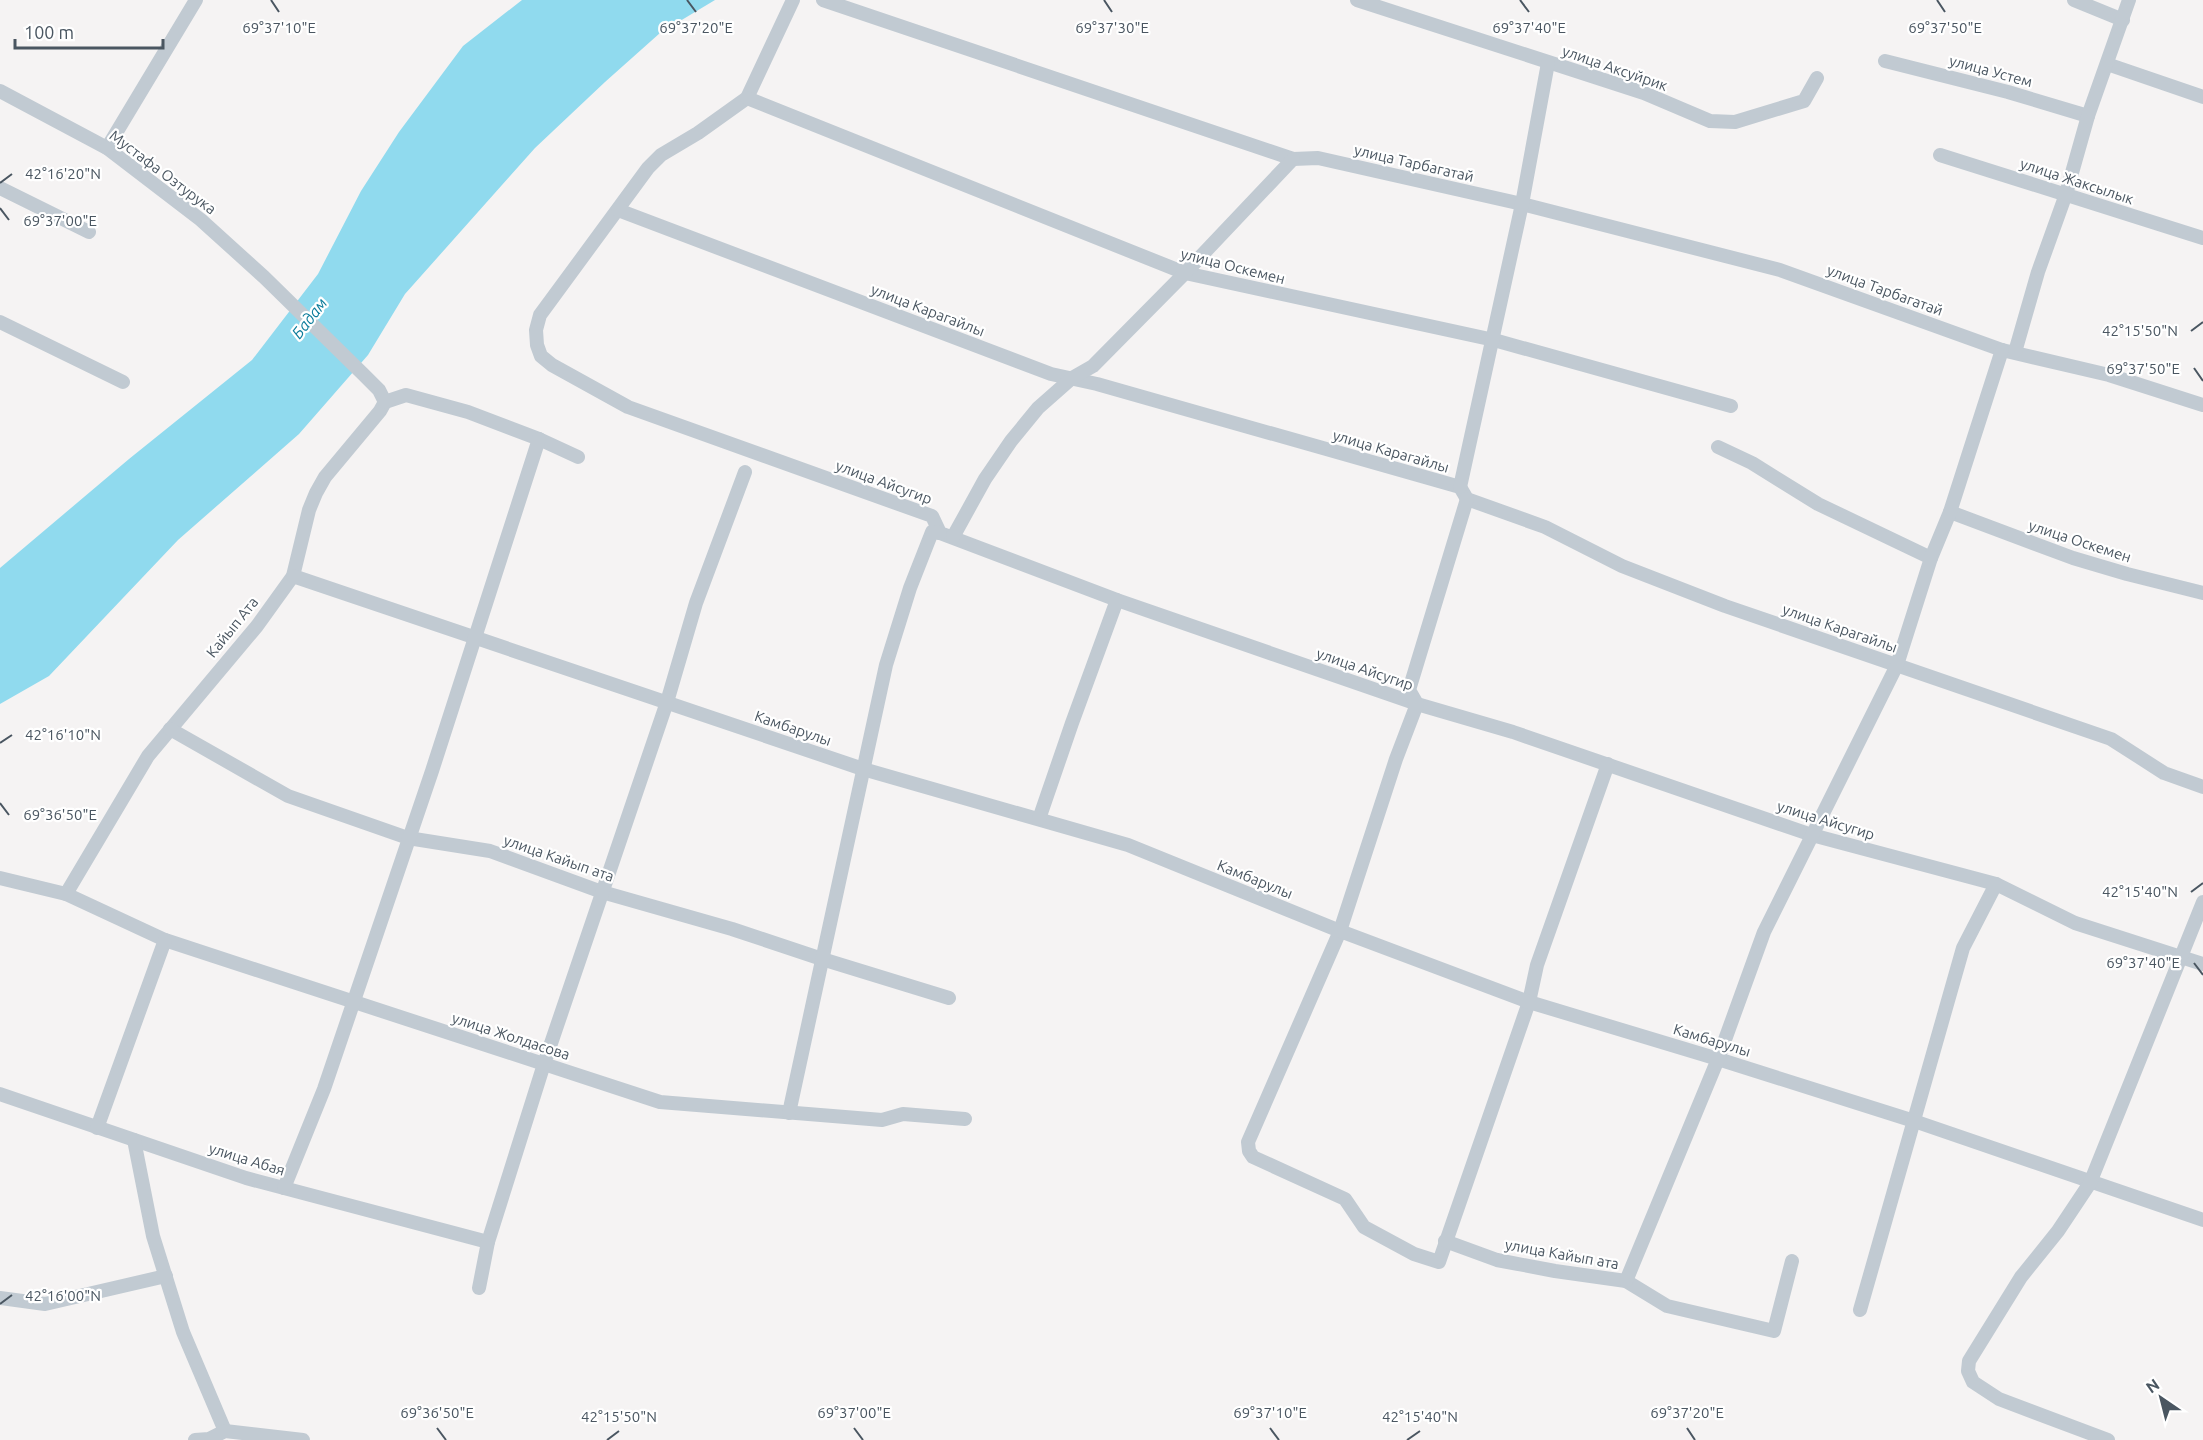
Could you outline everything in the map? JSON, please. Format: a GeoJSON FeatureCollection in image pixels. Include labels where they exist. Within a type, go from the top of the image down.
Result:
{"type":"FeatureCollection","features":[{"type":"Feature","properties":{"kind":"street"},"geometry":{"type":"LineString","coordinates":[[107,148],[196,0]]}},
{"type":"Feature","properties":{"kind":"street"},"geometry":{"type":"LineString","coordinates":[[618,210],[648,168],[661,155],[698,133],[747,98],[793,0]]}},
{"type":"Feature","properties":{"kind":"street","name":"улица Тарбагатай"},"geometry":{"type":"LineString","coordinates":[[823,0],[1293,159],[1318,158],[1522,204],[1780,270],[2008,351],[2109,375],[2203,405]]}},
{"type":"Feature","properties":{"kind":"street","name":"улица Аксуйрик"},"geometry":{"type":"LineString","coordinates":[[1357,0],[1644,93],[1710,121],[1735,122],[1803,101],[1817,78]]}},
{"type":"Feature","properties":{"kind":"street"},"geometry":{"type":"LineString","coordinates":[[2074,0],[2123,20]]}},
{"type":"Feature","properties":{"kind":"street"},"geometry":{"type":"LineString","coordinates":[[1626,1281],[1718,1059],[1764,932],[1896,664],[1931,558],[1950,512],[2066,194],[2088,116],[2129,0]]}},
{"type":"Feature","properties":{"kind":"street","name":"улица Устем"},"geometry":{"type":"LineString","coordinates":[[1885,61],[2008,92],[2088,116]]}},
{"type":"Feature","properties":{"kind":"street"},"geometry":{"type":"LineString","coordinates":[[1548,63],[1464,494],[1409,690],[1417,704],[1396,759],[1340,931],[1248,1142],[1248,1151],[1253,1157],[1345,1199],[1364,1227],[1414,1254],[1439,1262],[1529,1002],[1537,965],[1608,764]]}},
{"type":"Feature","properties":{"kind":"street"},"geometry":{"type":"LineString","coordinates":[[2107,64],[2203,98]]}},
{"type":"Feature","properties":{"kind":"street","name":"Мустафа Озтурука"},"geometry":{"type":"LineString","coordinates":[[0,91],[107,148],[201,220],[264,277],[364,375],[379,390],[386,402]]}},
{"type":"Feature","properties":{"kind":"street","name":"улица Оскемен"},"geometry":{"type":"LineString","coordinates":[[747,98],[1185,273],[1494,340],[1731,406]]}},
{"type":"Feature","properties":{"kind":"street","name":"улица Жаксылык"},"geometry":{"type":"LineString","coordinates":[[1940,155],[2203,238]]}},
{"type":"Feature","properties":{"kind":"street"},"geometry":{"type":"LineString","coordinates":[[789,1113],[886,665],[910,588],[932,532],[946,535],[1011,441],[1038,408],[1072,378],[1093,366],[1293,159]]}},
{"type":"Feature","properties":{"kind":"street"},"geometry":{"type":"LineString","coordinates":[[0,188],[89,232]]}},
{"type":"Feature","properties":{"kind":"street","name":"улица Айсугир"},"geometry":{"type":"LineString","coordinates":[[618,210],[540,315],[536,330],[537,345],[541,356],[552,365],[628,407],[932,516],[946,535],[1117,600],[1417,704],[1513,732],[1812,835],[1996,884],[2075,923],[2203,964]]}},
{"type":"Feature","properties":{"kind":"street","name":"улица Карагайлы"},"geometry":{"type":"LineString","coordinates":[[618,210],[1051,374],[1072,378],[1464,494],[1545,527],[1622,566],[1725,606],[2111,739],[2164,773],[2203,787]]}},
{"type":"Feature","properties":{"kind":"street"},"geometry":{"type":"LineString","coordinates":[[0,321],[123,382]]}},
{"type":"Feature","properties":{"kind":"street"},"geometry":{"type":"LineString","coordinates":[[386,402],[406,395],[468,412],[539,439],[578,458]]}},
{"type":"Feature","properties":{"kind":"street","name":"Кайып Ата"},"geometry":{"type":"LineString","coordinates":[[66,894],[143,764],[257,626],[293,576],[309,510],[316,493],[325,477],[386,402]]}},
{"type":"Feature","properties":{"kind":"street"},"geometry":{"type":"LineString","coordinates":[[284,1188],[324,1089],[539,439]]}},
{"type":"Feature","properties":{"kind":"street"},"geometry":{"type":"LineString","coordinates":[[1718,447],[1752,463],[1818,504],[1931,558]]}},
{"type":"Feature","properties":{"kind":"street"},"geometry":{"type":"LineString","coordinates":[[479,1288],[488,1242],[544,1064],[667,702],[696,603],[745,472]]}},
{"type":"Feature","properties":{"kind":"street","name":"улица Оскемен"},"geometry":{"type":"LineString","coordinates":[[1950,512],[2073,558],[2203,593]]}},
{"type":"Feature","properties":{"kind":"street","name":"Камбарулы"},"geometry":{"type":"LineString","coordinates":[[293,576],[863,769],[1128,845],[1340,931],[1529,1002],[1914,1121],[2203,1220]]}},
{"type":"Feature","properties":{"kind":"street"},"geometry":{"type":"LineString","coordinates":[[1039,819],[1117,600]]}},
{"type":"Feature","properties":{"kind":"street","name":"улица Кайып ата"},"geometry":{"type":"LineString","coordinates":[[170,729],[288,796],[408,838],[490,851],[602,892],[732,929],[949,998]]}},
{"type":"Feature","properties":{"kind":"street","name":"улица Жолдасова"},"geometry":{"type":"LineString","coordinates":[[0,878],[66,894],[165,940],[660,1102],[882,1120],[903,1114],[965,1119]]}},
{"type":"Feature","properties":{"kind":"street"},"geometry":{"type":"LineString","coordinates":[[1860,1310],[1963,948],[1996,884]]}},
{"type":"Feature","properties":{"kind":"street"},"geometry":{"type":"LineString","coordinates":[[2108,1440],[1999,1399],[1973,1382],[1968,1371],[1969,1361],[2021,1278],[2058,1231],[2090,1183],[2203,902]]}},
{"type":"Feature","properties":{"kind":"street"},"geometry":{"type":"LineString","coordinates":[[97,1128],[165,940]]}},
{"type":"Feature","properties":{"kind":"street","name":"улица Абая"},"geometry":{"type":"LineString","coordinates":[[0,1094],[246,1178],[488,1242]]}},
{"type":"Feature","properties":{"kind":"street"},"geometry":{"type":"LineString","coordinates":[[134,1140],[153,1236],[183,1332],[225,1431]]}},
{"type":"Feature","properties":{"kind":"street","name":"улица Кайып ата"},"geometry":{"type":"LineString","coordinates":[[1445,1241],[1497,1260],[1626,1281],[1667,1306],[1774,1331],[1792,1262]]}},
{"type":"Feature","properties":{"kind":"street"},"geometry":{"type":"LineString","coordinates":[[0,1298],[45,1304],[166,1275]]}},
{"type":"Feature","properties":{"kind":"street"},"geometry":{"type":"LineString","coordinates":[[195,1440],[209,1439],[225,1431],[303,1440]]}},
{"type":"Feature","properties":{"kind":"water","name":"Бадам"},"geometry":{"type":"Polygon","coordinates":[[[522,0],[715,0],[660,33],[535,148],[405,294],[368,355],[299,434],[178,540],[49,676],[0,704],[0,568],[129,459],[252,360],[318,274],[361,191],[399,132],[463,46],[522,0]]]}}]}
